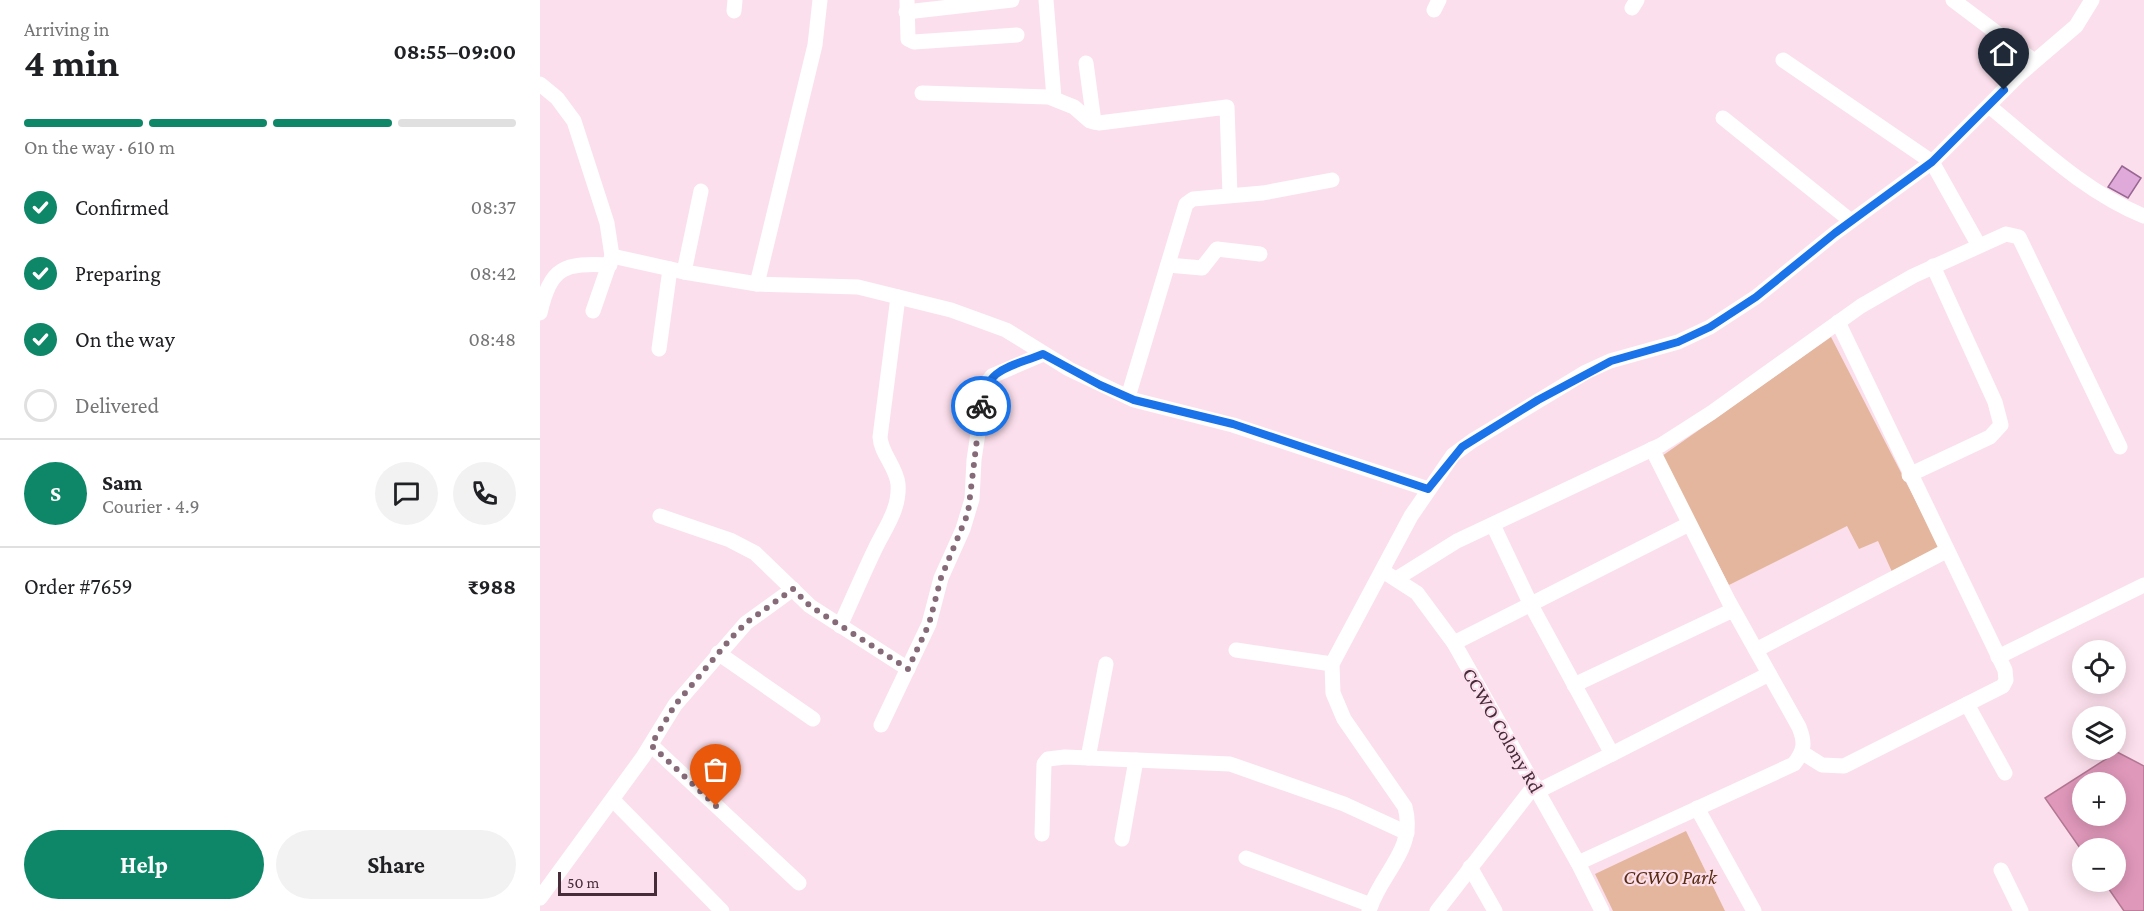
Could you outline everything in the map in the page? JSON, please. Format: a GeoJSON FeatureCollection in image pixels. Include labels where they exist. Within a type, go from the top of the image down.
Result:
{"type":"FeatureCollection","features":[{"type":"Feature","properties":{"kind":"street"},"geometry":{"type":"LineString","coordinates":[[757,284],[815,45],[820,0]]}},
{"type":"Feature","properties":{"kind":"street"},"geometry":{"type":"LineString","coordinates":[[1012,0],[906,6],[906,33],[908,39],[914,42],[1017,35]]}},
{"type":"Feature","properties":{"kind":"street"},"geometry":{"type":"LineString","coordinates":[[1046,0],[1054,98]]}},
{"type":"Feature","properties":{"kind":"street"},"geometry":{"type":"LineString","coordinates":[[1953,0],[2034,62]]}},
{"type":"Feature","properties":{"kind":"street"},"geometry":{"type":"LineString","coordinates":[[1246,858],[1370,908],[1404,848],[1408,820],[1404,807],[1344,719],[1333,693],[1332,664],[1380,571],[1428,489],[1453,455],[1472,441],[1586,372],[1611,361],[1678,342],[1710,327],[1756,297],[1851,221],[1932,162],[2034,62],[2076,26],[2092,0]]}},
{"type":"Feature","properties":{"kind":"street"},"geometry":{"type":"LineString","coordinates":[[1783,60],[1932,162],[1978,244]]}},
{"type":"Feature","properties":{"kind":"street"},"geometry":{"type":"LineString","coordinates":[[1086,63],[1094,122]]}},
{"type":"Feature","properties":{"kind":"street"},"geometry":{"type":"LineString","coordinates":[[540,84],[557,98],[574,121],[598,189],[611,261],[593,311]]}},
{"type":"Feature","properties":{"kind":"street"},"geometry":{"type":"LineString","coordinates":[[922,93],[1054,98],[1074,107],[1094,122],[1109,123],[1186,110],[1227,106],[1230,195]]}},
{"type":"Feature","properties":{"kind":"street"},"geometry":{"type":"LineString","coordinates":[[1989,106],[2081,181],[2120,206],[2144,216]]}},
{"type":"Feature","properties":{"kind":"street"},"geometry":{"type":"LineString","coordinates":[[1723,118],[1851,221]]}},
{"type":"Feature","properties":{"kind":"street"},"geometry":{"type":"LineString","coordinates":[[1128,398],[1186,204],[1193,199],[1263,193],[1332,180]]}},
{"type":"Feature","properties":{"kind":"street"},"geometry":{"type":"LineString","coordinates":[[658,349],[677,271],[701,192]]}},
{"type":"Feature","properties":{"kind":"street"},"geometry":{"type":"LineString","coordinates":[[1396,579],[1450,544],[1652,449],[1711,413],[1861,306],[1933,266],[1978,244],[2006,234],[2019,237],[2120,447]]}},
{"type":"Feature","properties":{"kind":"street"},"geometry":{"type":"LineString","coordinates":[[1168,266],[1202,268],[1213,252],[1222,248],[1260,254]]}},
{"type":"Feature","properties":{"kind":"street"},"geometry":{"type":"LineString","coordinates":[[540,313],[545,291],[556,273],[579,264],[611,261],[757,284],[858,287],[951,310],[1006,330],[1043,354],[1128,398],[1233,424],[1428,489]]}},
{"type":"Feature","properties":{"kind":"street"},"geometry":{"type":"LineString","coordinates":[[1909,475],[1990,438],[1998,432],[2001,425],[1995,402],[1933,266]]}},
{"type":"Feature","properties":{"kind":"street"},"geometry":{"type":"LineString","coordinates":[[840,626],[876,546],[886,533],[897,500],[895,472],[881,448],[880,437],[898,297]]}},
{"type":"Feature","properties":{"kind":"street"},"geometry":{"type":"LineString","coordinates":[[1803,753],[1822,765],[1844,766],[2003,686],[2006,675],[1838,322]]}},
{"type":"Feature","properties":{"kind":"street"},"geometry":{"type":"LineString","coordinates":[[881,726],[929,624],[941,578],[968,513],[985,385],[999,372],[1043,354]]}},
{"type":"Feature","properties":{"kind":"street"},"geometry":{"type":"LineString","coordinates":[[1578,863],[1794,764],[1803,753],[1804,739],[1799,727],[1733,610],[1652,449]]}},
{"type":"Feature","properties":{"kind":"street"},"geometry":{"type":"LineString","coordinates":[[660,516],[743,546],[755,553],[810,606],[908,669]]}},
{"type":"Feature","properties":{"kind":"street"},"geometry":{"type":"LineString","coordinates":[[1454,644],[1689,524]]}},
{"type":"Feature","properties":{"kind":"street"},"geometry":{"type":"LineString","coordinates":[[1493,525],[1531,605],[1612,754]]}},
{"type":"Feature","properties":{"kind":"street"},"geometry":{"type":"LineString","coordinates":[[1756,650],[1946,551]]}},
{"type":"Feature","properties":{"kind":"street","name":"CCWO Colony Rd"},"geometry":{"type":"LineString","coordinates":[[1380,571],[1417,593],[1454,644],[1578,863],[1602,911]]}},
{"type":"Feature","properties":{"kind":"street"},"geometry":{"type":"LineString","coordinates":[[1998,657],[2144,585]]}},
{"type":"Feature","properties":{"kind":"street"},"geometry":{"type":"LineString","coordinates":[[540,898],[613,800],[675,705],[746,623],[793,589]]}},
{"type":"Feature","properties":{"kind":"street"},"geometry":{"type":"LineString","coordinates":[[1574,685],[1733,610]]}},
{"type":"Feature","properties":{"kind":"street"},"geometry":{"type":"LineString","coordinates":[[1236,650],[1332,664]]}},
{"type":"Feature","properties":{"kind":"street"},"geometry":{"type":"LineString","coordinates":[[718,653],[813,719]]}},
{"type":"Feature","properties":{"kind":"street"},"geometry":{"type":"LineString","coordinates":[[1088,758],[1106,664]]}},
{"type":"Feature","properties":{"kind":"street"},"geometry":{"type":"LineString","coordinates":[[1437,911],[1470,867],[1536,788],[1612,754],[1769,674]]}},
{"type":"Feature","properties":{"kind":"street"},"geometry":{"type":"LineString","coordinates":[[1967,704],[2005,773]]}},
{"type":"Feature","properties":{"kind":"street"},"geometry":{"type":"LineString","coordinates":[[651,745],[799,883]]}},
{"type":"Feature","properties":{"kind":"street"},"geometry":{"type":"LineString","coordinates":[[1042,834],[1044,764],[1047,759],[1054,758],[1217,763],[1242,767],[1344,804],[1407,833]]}},
{"type":"Feature","properties":{"kind":"street"},"geometry":{"type":"LineString","coordinates":[[1122,839],[1136,760]]}},
{"type":"Feature","properties":{"kind":"street"},"geometry":{"type":"LineString","coordinates":[[613,800],[722,911]]}},
{"type":"Feature","properties":{"kind":"street"},"geometry":{"type":"LineString","coordinates":[[1697,808],[1754,911]]}},
{"type":"Feature","properties":{"kind":"street"},"geometry":{"type":"LineString","coordinates":[[1470,867],[1495,911]]}},
{"type":"Feature","properties":{"kind":"street"},"geometry":{"type":"LineString","coordinates":[[2001,870],[2020,911]]}},
{"type":"Feature","properties":{"kind":"green space"},"geometry":{"type":"Polygon","coordinates":[[[1831,337],[1940,548],[1893,574],[1878,541],[1859,549],[1847,526],[1729,585],[1662,456],[1831,337]]]}},
{"type":"Feature","properties":{"kind":"green space","name":"CCWO Park"},"geometry":{"type":"Polygon","coordinates":[[[1686,831],[1725,911],[1613,911],[1595,874],[1686,831]]]}},
{"type":"Feature","properties":{"kind":"shaded area"},"geometry":{"type":"Polygon","coordinates":[[[2126,757],[2144,766],[2144,911],[2124,911],[2111,892],[2126,892],[2126,838],[2073,838],[2045,798],[2072,781],[2072,826],[2126,826],[2126,772],[2086,772],[2104,760],[2126,760],[2126,757]]]}},
{"type":"Feature","properties":{"kind":"building"},"geometry":{"type":"Polygon","coordinates":[[[2122,166],[2141,178],[2128,198],[2108,187],[2122,166]]]}},
{"type":"Feature","properties":{"kind":"way so far"},"geometry":{"type":"LineString","coordinates":[[716,806],[651,745],[675,705],[746,623],[793,589],[810,606],[908,669],[929,624],[936,592],[963,529],[972,499],[981,406]]}},
{"type":"Feature","properties":{"kind":"route"},"geometry":{"type":"LineString","coordinates":[[981,406],[985,385],[992,376],[1043,354],[1100,385],[1134,400],[1233,424],[1428,489],[1453,455],[1462,447],[1538,400],[1586,372],[1611,361],[1678,342],[1710,327],[1756,297],[1835,233],[1932,162],[2004,90]]}}]}
